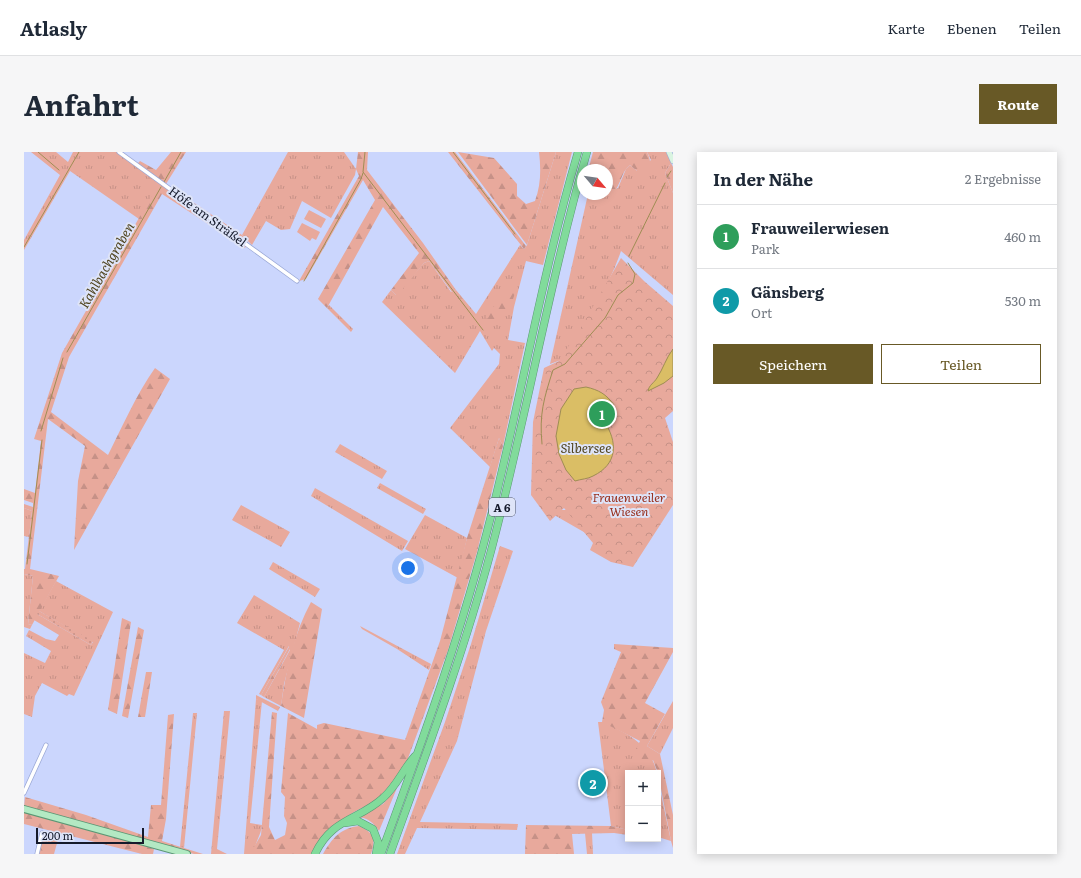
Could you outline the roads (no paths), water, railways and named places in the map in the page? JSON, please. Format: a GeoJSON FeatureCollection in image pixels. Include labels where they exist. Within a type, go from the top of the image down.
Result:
{"type":"FeatureCollection","features":[{"type":"Feature","properties":{"kind":"highway","name":"A 6"},"geometry":{"type":"LineString","coordinates":[[381,854],[452,655],[477,570],[578,152]]}},
{"type":"Feature","properties":{"kind":"highway","name":"A 6"},"geometry":{"type":"LineString","coordinates":[[390,854],[454,674],[480,589],[502,508],[565,235],[587,152]]}},
{"type":"Feature","properties":{"kind":"highway"},"geometry":{"type":"LineString","coordinates":[[315,854],[327,836],[339,825],[376,804],[387,795],[419,751]]}},
{"type":"Feature","properties":{"kind":"highway"},"geometry":{"type":"LineString","coordinates":[[339,825],[350,821],[358,821],[372,829],[378,842],[376,854]]}},
{"type":"Feature","properties":{"kind":"main road"},"geometry":{"type":"LineString","coordinates":[[669,152],[673,161]]}},
{"type":"Feature","properties":{"kind":"main road"},"geometry":{"type":"LineString","coordinates":[[24,809],[187,854]]}},
{"type":"Feature","properties":{"kind":"main road"},"geometry":{"type":"LineString","coordinates":[[136,840],[174,854]]}},
{"type":"Feature","properties":{"kind":"street","name":"Höfe am Sträßel"},"geometry":{"type":"LineString","coordinates":[[119,152],[297,281]]}},
{"type":"Feature","properties":{"kind":"street"},"geometry":{"type":"LineString","coordinates":[[24,793],[46,745]]}},
{"type":"Feature","properties":{"kind":"street"},"geometry":{"type":"LineString","coordinates":[[37,854],[42,833]]}},
{"type":"Feature","properties":{"kind":"water"},"geometry":{"type":"Polygon","coordinates":[[[673,349],[673,376],[664,383],[648,391],[649,387],[659,375],[673,349]]]}},
{"type":"Feature","properties":{"kind":"water","name":"Silbersee"},"geometry":{"type":"Polygon","coordinates":[[[586,387],[602,393],[614,405],[606,412],[604,421],[612,437],[613,452],[611,459],[601,471],[591,477],[575,481],[566,470],[559,454],[556,436],[561,409],[574,389],[586,387]]]}},
{"type":"Feature","properties":{"kind":"waterway"},"geometry":{"type":"LineString","coordinates":[[38,152],[59,170]]}},
{"type":"Feature","properties":{"kind":"waterway"},"geometry":{"type":"LineString","coordinates":[[24,247],[79,152]]}},
{"type":"Feature","properties":{"kind":"waterway","name":"Kahlbachgraben"},"geometry":{"type":"LineString","coordinates":[[164,182],[181,152]]}},
{"type":"Feature","properties":{"kind":"waterway"},"geometry":{"type":"LineString","coordinates":[[365,152],[363,172],[483,330]]}},
{"type":"Feature","properties":{"kind":"waterway"},"geometry":{"type":"LineString","coordinates":[[453,152],[515,234]]}},
{"type":"Feature","properties":{"kind":"waterway"},"geometry":{"type":"LineString","coordinates":[[667,177],[671,171]]}},
{"type":"Feature","properties":{"kind":"waterway"},"geometry":{"type":"LineString","coordinates":[[304,281],[363,173]]}},
{"type":"Feature","properties":{"kind":"waterway"},"geometry":{"type":"LineString","coordinates":[[629,256],[665,183]]}},
{"type":"Feature","properties":{"kind":"waterway","name":"Kahlbachgraben"},"geometry":{"type":"LineString","coordinates":[[67,352],[161,187]]}},
{"type":"Feature","properties":{"kind":"waterway"},"geometry":{"type":"LineString","coordinates":[[542,444],[541,424],[543,406],[553,370],[565,364],[605,318],[618,295],[633,283],[635,274],[628,263]]}},
{"type":"Feature","properties":{"kind":"waterway","name":"Kahlbachgraben"},"geometry":{"type":"LineString","coordinates":[[41,431],[63,358]]}},
{"type":"Feature","properties":{"kind":"waterway","name":"Kahlbachgraben"},"geometry":{"type":"LineString","coordinates":[[27,564],[42,440]]}},
{"type":"Feature","properties":{"kind":"place","name":"Frauweilerwiesen"},"geometry":{"type":"Point","coordinates":[602,414]}},
{"type":"Feature","properties":{"kind":"place","name":"Gänsberg"},"geometry":{"type":"Point","coordinates":[593,783]}},
{"type":"Feature","properties":{"kind":"park label","name":"Frauenweiler Wiesen"},"geometry":{"type":"Point","coordinates":[629,504]}}]}
